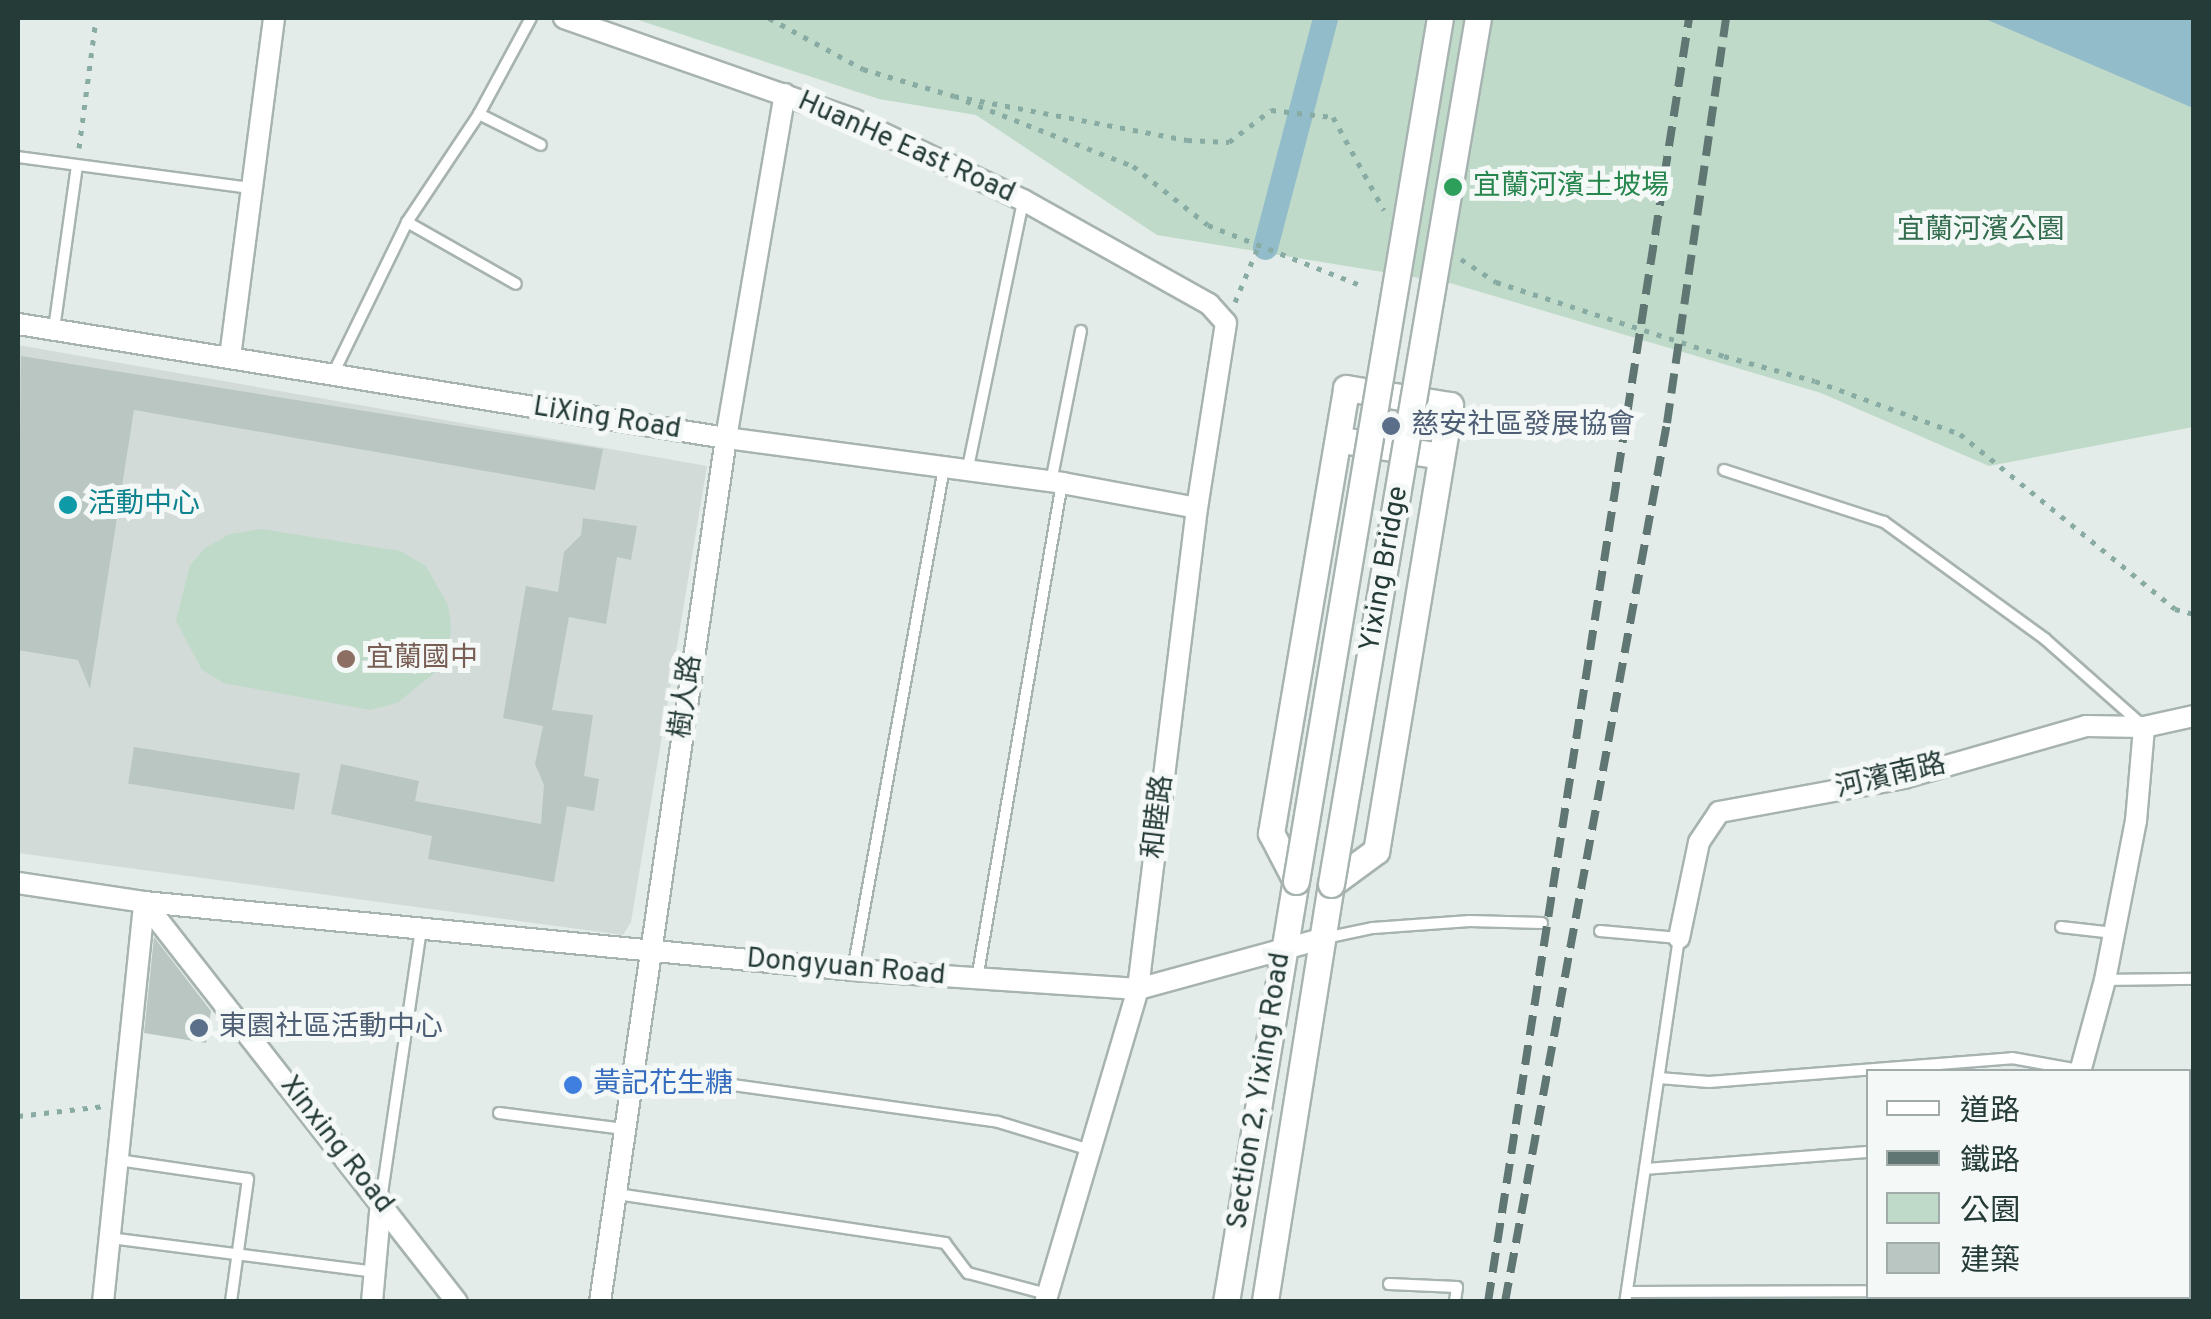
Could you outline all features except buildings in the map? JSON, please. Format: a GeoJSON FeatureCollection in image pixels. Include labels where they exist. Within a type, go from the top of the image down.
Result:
{"type":"FeatureCollection","features":[{"type":"Feature","properties":{"kind":"street"},"geometry":{"type":"LineString","coordinates":[[230,358],[274,18]]}},
{"type":"Feature","properties":{"kind":"street","name":"HuanHe East Road"},"geometry":{"type":"LineString","coordinates":[[564,18],[855,120],[1023,200],[1210,304],[1226,323]]}},
{"type":"Feature","properties":{"kind":"street","name":"Yixing Bridge"},"geometry":{"type":"LineString","coordinates":[[1296,881],[1440,18]]}},
{"type":"Feature","properties":{"kind":"street","name":"Yixing Bridge"},"geometry":{"type":"LineString","coordinates":[[1331,884],[1478,18]]}},
{"type":"Feature","properties":{"kind":"street","name":"樹人路"},"geometry":{"type":"LineString","coordinates":[[600,1302],[726,438],[785,94]]}},
{"type":"Feature","properties":{"kind":"street","name":"和睦路"},"geometry":{"type":"LineString","coordinates":[[1046,1298],[1087,1149],[1138,990],[1197,508],[1226,323]]}},
{"type":"Feature","properties":{"kind":"street","name":"LiXing Road"},"geometry":{"type":"LineString","coordinates":[[18,324],[726,438],[1057,483],[1197,508]]}},
{"type":"Feature","properties":{"kind":"street"},"geometry":{"type":"LineString","coordinates":[[1296,881],[1271,834],[1346,388],[1450,405],[1376,850],[1331,884]]}},
{"type":"Feature","properties":{"kind":"street"},"geometry":{"type":"LineString","coordinates":[[1337,439],[1442,456]]}},
{"type":"Feature","properties":{"kind":"street","name":"河濱南路"},"geometry":{"type":"LineString","coordinates":[[1679,938],[1699,842],[1719,812],[1904,778],[2086,726],[2144,727],[2194,716]]}},
{"type":"Feature","properties":{"kind":"street"},"geometry":{"type":"LineString","coordinates":[[2081,1069],[2105,980],[2136,821],[2144,727]]}},
{"type":"Feature","properties":{"kind":"street","name":"Section 2, Yixing Road"},"geometry":{"type":"LineString","coordinates":[[1226,1302],[1296,881]]}},
{"type":"Feature","properties":{"kind":"street"},"geometry":{"type":"LineString","coordinates":[[18,883],[144,902],[103,1302]]}},
{"type":"Feature","properties":{"kind":"street","name":"Section 2, Yixing Road"},"geometry":{"type":"LineString","coordinates":[[1266,1302],[1331,884]]}},
{"type":"Feature","properties":{"kind":"street","name":"Dongyuan Road"},"geometry":{"type":"LineString","coordinates":[[144,902],[649,952],[1138,990],[1324,938]]}},
{"type":"Feature","properties":{"kind":"street","name":"Xinxing Road"},"geometry":{"type":"LineString","coordinates":[[144,902],[458,1302]]}},
{"type":"Feature","properties":{"kind":"street"},"geometry":{"type":"LineString","coordinates":[[372,1302],[381,1201]]}},
{"type":"Feature","properties":{"kind":"lane"},"geometry":{"type":"LineString","coordinates":[[332,374],[407,222],[478,114],[532,18]]}},
{"type":"Feature","properties":{"kind":"lane"},"geometry":{"type":"LineString","coordinates":[[478,114],[541,145]]}},
{"type":"Feature","properties":{"kind":"lane"},"geometry":{"type":"LineString","coordinates":[[18,158],[251,188]]}},
{"type":"Feature","properties":{"kind":"lane"},"geometry":{"type":"LineString","coordinates":[[54,330],[77,166]]}},
{"type":"Feature","properties":{"kind":"lane"},"geometry":{"type":"LineString","coordinates":[[967,472],[1023,200]]}},
{"type":"Feature","properties":{"kind":"lane"},"geometry":{"type":"LineString","coordinates":[[407,222],[516,284]]}},
{"type":"Feature","properties":{"kind":"lane"},"geometry":{"type":"LineString","coordinates":[[977,978],[1081,331]]}},
{"type":"Feature","properties":{"kind":"lane"},"geometry":{"type":"LineString","coordinates":[[853,970],[944,467]]}},
{"type":"Feature","properties":{"kind":"lane"},"geometry":{"type":"LineString","coordinates":[[1724,470],[1884,522],[2045,639],[2144,727]]}},
{"type":"Feature","properties":{"kind":"lane","name":"Dongyuan Road"},"geometry":{"type":"LineString","coordinates":[[1324,938],[1373,928],[1470,921],[1542,923]]}},
{"type":"Feature","properties":{"kind":"lane"},"geometry":{"type":"LineString","coordinates":[[2060,927],[2114,932]]}},
{"type":"Feature","properties":{"kind":"lane"},"geometry":{"type":"LineString","coordinates":[[381,1201],[421,929]]}},
{"type":"Feature","properties":{"kind":"lane"},"geometry":{"type":"LineString","coordinates":[[1600,931],[1679,938],[1626,1297],[1866,1291]]}},
{"type":"Feature","properties":{"kind":"lane"},"geometry":{"type":"LineString","coordinates":[[2105,980],[2194,979]]}},
{"type":"Feature","properties":{"kind":"lane"},"geometry":{"type":"LineString","coordinates":[[1873,1069],[2012,1058],[2070,1069]]}},
{"type":"Feature","properties":{"kind":"lane"},"geometry":{"type":"LineString","coordinates":[[1659,1078],[1709,1082],[1866,1070]]}},
{"type":"Feature","properties":{"kind":"lane"},"geometry":{"type":"LineString","coordinates":[[632,1071],[998,1122],[1087,1149]]}},
{"type":"Feature","properties":{"kind":"lane"},"geometry":{"type":"LineString","coordinates":[[499,1113],[626,1129]]}},
{"type":"Feature","properties":{"kind":"lane"},"geometry":{"type":"LineString","coordinates":[[1646,1169],[1866,1152]]}},
{"type":"Feature","properties":{"kind":"lane"},"geometry":{"type":"LineString","coordinates":[[117,1160],[248,1179],[230,1302]]}},
{"type":"Feature","properties":{"kind":"lane"},"geometry":{"type":"LineString","coordinates":[[618,1194],[945,1243],[968,1273],[1046,1298]]}},
{"type":"Feature","properties":{"kind":"lane"},"geometry":{"type":"LineString","coordinates":[[110,1238],[376,1272]]}},
{"type":"Feature","properties":{"kind":"lane"},"geometry":{"type":"LineString","coordinates":[[1389,1284],[1457,1287],[1455,1302]]}},
{"type":"Feature","properties":{"kind":"path"},"geometry":{"type":"LineString","coordinates":[[77,166],[96,18]]}},
{"type":"Feature","properties":{"kind":"path"},"geometry":{"type":"LineString","coordinates":[[768,18],[863,69],[954,96],[1134,166],[1208,225],[1358,284]]}},
{"type":"Feature","properties":{"kind":"path"},"geometry":{"type":"LineString","coordinates":[[954,96],[1188,140],[1229,142],[1272,110],[1333,116],[1378,206],[1393,216]]}},
{"type":"Feature","properties":{"kind":"path"},"geometry":{"type":"LineString","coordinates":[[1226,323],[1259,245]]}},
{"type":"Feature","properties":{"kind":"path"},"geometry":{"type":"LineString","coordinates":[[1452,254],[1496,282],[1724,356],[1815,381],[1960,434],[2175,609],[2194,614]]}},
{"type":"Feature","properties":{"kind":"path"},"geometry":{"type":"LineString","coordinates":[[18,1116],[122,1104]]}},
{"type":"Feature","properties":{"kind":"shaded area","name":"宜蘭國中"},"geometry":{"type":"Polygon","coordinates":[[[18,345],[707,466],[631,922],[623,935],[18,853],[18,345]]]}},
{"type":"Feature","properties":{"kind":"green space","name":"宜蘭河濱公園"},"geometry":{"type":"Polygon","coordinates":[[[632,18],[2193,18],[2193,427],[1989,466],[1821,393],[1450,283],[1157,235],[976,115],[879,99],[632,18]]]}},
{"type":"Feature","properties":{"kind":"green space"},"geometry":{"type":"Polygon","coordinates":[[[261,529],[400,551],[426,566],[448,605],[451,624],[449,647],[433,674],[397,703],[370,710],[224,683],[202,670],[176,621],[190,565],[205,548],[230,534],[261,529]]]}},
{"type":"Feature","properties":{"kind":"water"},"geometry":{"type":"Polygon","coordinates":[[[1983,18],[2193,18],[2193,108],[1983,18]]]}},
{"type":"Feature","properties":{"kind":"waterway"},"geometry":{"type":"LineString","coordinates":[[1265,247],[1325,18]]}},
{"type":"Feature","properties":{"kind":"railway"},"geometry":{"type":"LineString","coordinates":[[1488,1302],[1689,18]]}},
{"type":"Feature","properties":{"kind":"railway"},"geometry":{"type":"LineString","coordinates":[[1505,1302],[1667,423],[1726,18]]}},
{"type":"Feature","properties":{"kind":"place","name":"宜蘭河濱土坡場"},"geometry":{"type":"Point","coordinates":[1453,187]}},
{"type":"Feature","properties":{"kind":"place","name":"慈安社區發展協會"},"geometry":{"type":"Point","coordinates":[1391,426]}},
{"type":"Feature","properties":{"kind":"place","name":"活動中心"},"geometry":{"type":"Point","coordinates":[68,505]}},
{"type":"Feature","properties":{"kind":"place","name":"宜蘭國中"},"geometry":{"type":"Point","coordinates":[346,659]}},
{"type":"Feature","properties":{"kind":"place","name":"東園社區活動中心"},"geometry":{"type":"Point","coordinates":[199,1028]}},
{"type":"Feature","properties":{"kind":"place","name":"黃記花生糖"},"geometry":{"type":"Point","coordinates":[573,1085]}}]}
